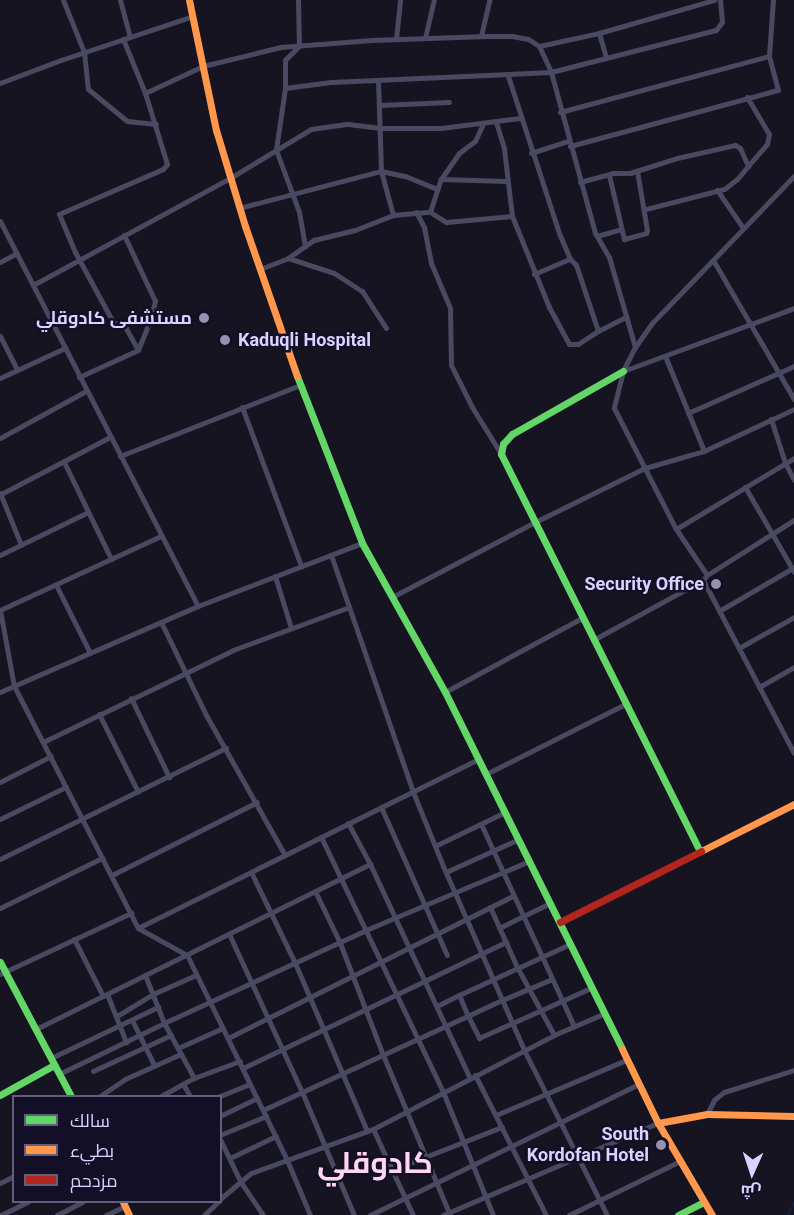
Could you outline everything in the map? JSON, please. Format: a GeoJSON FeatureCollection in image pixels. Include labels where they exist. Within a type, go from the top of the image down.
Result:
{"type":"FeatureCollection","features":[{"type":"Feature","properties":{"kind":"main road"},"geometry":{"type":"LineString","coordinates":[[189,0],[216,130],[239,208],[300,384],[362,543],[445,692],[658,1123],[712,1215]]}},
{"type":"Feature","properties":{"kind":"main road"},"geometry":{"type":"LineString","coordinates":[[623,371],[513,434],[503,444],[501,454],[533,522],[700,851]]}},
{"type":"Feature","properties":{"kind":"main road"},"geometry":{"type":"LineString","coordinates":[[560,922],[794,804]]}},
{"type":"Feature","properties":{"kind":"main road"},"geometry":{"type":"LineString","coordinates":[[0,962],[3,972],[70,1095]]}},
{"type":"Feature","properties":{"kind":"main road"},"geometry":{"type":"LineString","coordinates":[[0,1095],[53,1061]]}},
{"type":"Feature","properties":{"kind":"main road"},"geometry":{"type":"LineString","coordinates":[[658,1123],[707,1114],[794,1116]]}},
{"type":"Feature","properties":{"kind":"main road"},"geometry":{"type":"LineString","coordinates":[[678,1215],[703,1202]]}},
{"type":"Feature","properties":{"kind":"main road"},"geometry":{"type":"LineString","coordinates":[[124,1204],[129,1215]]}},
{"type":"Feature","properties":{"kind":"street"},"geometry":{"type":"LineString","coordinates":[[63,0],[84,52],[88,89],[127,121],[156,124]]}},
{"type":"Feature","properties":{"kind":"street"},"geometry":{"type":"LineString","coordinates":[[120,0],[130,37]]}},
{"type":"Feature","properties":{"kind":"street"},"geometry":{"type":"LineString","coordinates":[[298,0],[299,46],[285,60],[285,88],[276,150],[293,195],[306,246]]}},
{"type":"Feature","properties":{"kind":"street"},"geometry":{"type":"LineString","coordinates":[[396,39],[400,0]]}},
{"type":"Feature","properties":{"kind":"street"},"geometry":{"type":"LineString","coordinates":[[425,38],[434,0]]}},
{"type":"Feature","properties":{"kind":"street"},"geometry":{"type":"LineString","coordinates":[[481,36],[489,0]]}},
{"type":"Feature","properties":{"kind":"street"},"geometry":{"type":"LineString","coordinates":[[539,46],[598,33],[714,0]]}},
{"type":"Feature","properties":{"kind":"street"},"geometry":{"type":"LineString","coordinates":[[285,88],[332,82],[508,76],[551,72],[717,30],[723,22],[720,0]]}},
{"type":"Feature","properties":{"kind":"street"},"geometry":{"type":"LineString","coordinates":[[531,153],[644,128],[778,90],[770,56],[773,0]]}},
{"type":"Feature","properties":{"kind":"street"},"geometry":{"type":"LineString","coordinates":[[0,83],[193,16]]}},
{"type":"Feature","properties":{"kind":"street"},"geometry":{"type":"LineString","coordinates":[[598,33],[606,58]]}},
{"type":"Feature","properties":{"kind":"street"},"geometry":{"type":"LineString","coordinates":[[145,93],[203,66],[281,47],[481,36],[512,36],[528,39],[539,46],[551,72],[580,182],[597,236],[609,257],[635,347]]}},
{"type":"Feature","properties":{"kind":"street"},"geometry":{"type":"LineString","coordinates":[[123,39],[156,124],[167,164],[163,169],[59,214],[75,252],[112,322],[126,328],[138,350]]}},
{"type":"Feature","properties":{"kind":"street"},"geometry":{"type":"LineString","coordinates":[[560,112],[770,56]]}},
{"type":"Feature","properties":{"kind":"street"},"geometry":{"type":"LineString","coordinates":[[508,76],[531,153],[570,259],[576,265],[598,331]]}},
{"type":"Feature","properties":{"kind":"street"},"geometry":{"type":"LineString","coordinates":[[378,80],[381,171],[393,215]]}},
{"type":"Feature","properties":{"kind":"street"},"geometry":{"type":"LineString","coordinates":[[646,209],[717,190],[737,179],[767,144],[769,134],[747,97]]}},
{"type":"Feature","properties":{"kind":"street"},"geometry":{"type":"LineString","coordinates":[[379,105],[449,102]]}},
{"type":"Feature","properties":{"kind":"street"},"geometry":{"type":"LineString","coordinates":[[33,285],[230,178],[311,129],[348,124],[379,128],[441,128],[520,118]]}},
{"type":"Feature","properties":{"kind":"street"},"geometry":{"type":"LineString","coordinates":[[496,122],[504,149],[506,181],[512,216],[534,274],[569,344],[578,344],[627,317]]}},
{"type":"Feature","properties":{"kind":"street"},"geometry":{"type":"LineString","coordinates":[[430,212],[441,179],[459,153],[475,141],[483,124]]}},
{"type":"Feature","properties":{"kind":"street"},"geometry":{"type":"LineString","coordinates":[[580,182],[637,171],[676,158],[735,145],[740,148],[748,166]]}},
{"type":"Feature","properties":{"kind":"street"},"geometry":{"type":"LineString","coordinates":[[239,208],[381,171],[405,176],[438,189]]}},
{"type":"Feature","properties":{"kind":"street"},"geometry":{"type":"LineString","coordinates":[[609,175],[624,239],[646,233],[646,209],[637,171]]}},
{"type":"Feature","properties":{"kind":"street"},"geometry":{"type":"LineString","coordinates":[[794,176],[652,323],[635,347],[623,371],[614,408],[676,529],[705,578],[719,611],[794,753]]}},
{"type":"Feature","properties":{"kind":"street"},"geometry":{"type":"LineString","coordinates":[[441,179],[506,181]]}},
{"type":"Feature","properties":{"kind":"street"},"geometry":{"type":"LineString","coordinates":[[717,190],[743,228]]}},
{"type":"Feature","properties":{"kind":"street"},"geometry":{"type":"LineString","coordinates":[[416,212],[424,227],[432,263],[450,308],[451,365],[472,407],[501,454]]}},
{"type":"Feature","properties":{"kind":"street"},"geometry":{"type":"LineString","coordinates":[[260,269],[288,258],[314,240],[355,230],[393,215],[430,212],[446,222],[512,216]]}},
{"type":"Feature","properties":{"kind":"street"},"geometry":{"type":"LineString","coordinates":[[0,221],[198,606]]}},
{"type":"Feature","properties":{"kind":"street"},"geometry":{"type":"LineString","coordinates":[[597,236],[621,229]]}},
{"type":"Feature","properties":{"kind":"street"},"geometry":{"type":"LineString","coordinates":[[80,377],[138,350],[150,321],[155,301],[124,235]]}},
{"type":"Feature","properties":{"kind":"street"},"geometry":{"type":"LineString","coordinates":[[0,262],[16,253]]}},
{"type":"Feature","properties":{"kind":"street"},"geometry":{"type":"LineString","coordinates":[[288,258],[334,273],[362,291],[386,328]]}},
{"type":"Feature","properties":{"kind":"street"},"geometry":{"type":"LineString","coordinates":[[534,274],[570,259]]}},
{"type":"Feature","properties":{"kind":"street"},"geometry":{"type":"LineString","coordinates":[[713,260],[794,399]]}},
{"type":"Feature","properties":{"kind":"street"},"geometry":{"type":"LineString","coordinates":[[623,371],[794,308]]}},
{"type":"Feature","properties":{"kind":"street"},"geometry":{"type":"LineString","coordinates":[[0,336],[17,370]]}},
{"type":"Feature","properties":{"kind":"street"},"geometry":{"type":"LineString","coordinates":[[0,378],[64,348]]}},
{"type":"Feature","properties":{"kind":"street"},"geometry":{"type":"LineString","coordinates":[[665,356],[704,451]]}},
{"type":"Feature","properties":{"kind":"street"},"geometry":{"type":"LineString","coordinates":[[688,413],[794,366]]}},
{"type":"Feature","properties":{"kind":"street"},"geometry":{"type":"LineString","coordinates":[[120,456],[300,384]]}},
{"type":"Feature","properties":{"kind":"street"},"geometry":{"type":"LineString","coordinates":[[0,438],[87,391]]}},
{"type":"Feature","properties":{"kind":"street"},"geometry":{"type":"LineString","coordinates":[[242,407],[301,566]]}},
{"type":"Feature","properties":{"kind":"street"},"geometry":{"type":"LineString","coordinates":[[392,597],[533,522],[645,468],[704,451],[794,409]]}},
{"type":"Feature","properties":{"kind":"street"},"geometry":{"type":"LineString","coordinates":[[771,419],[785,463],[794,480]]}},
{"type":"Feature","properties":{"kind":"street"},"geometry":{"type":"LineString","coordinates":[[21,545],[0,493],[110,437]]}},
{"type":"Feature","properties":{"kind":"street"},"geometry":{"type":"LineString","coordinates":[[676,529],[794,458]]}},
{"type":"Feature","properties":{"kind":"street"},"geometry":{"type":"LineString","coordinates":[[64,462],[111,559]]}},
{"type":"Feature","properties":{"kind":"street"},"geometry":{"type":"LineString","coordinates":[[719,611],[793,569],[745,487]]}},
{"type":"Feature","properties":{"kind":"street"},"geometry":{"type":"LineString","coordinates":[[0,555],[88,512]]}},
{"type":"Feature","properties":{"kind":"street"},"geometry":{"type":"LineString","coordinates":[[593,640],[705,578],[794,520]]}},
{"type":"Feature","properties":{"kind":"street"},"geometry":{"type":"LineString","coordinates":[[160,536],[0,610],[14,686],[138,928],[187,955],[276,1136],[310,1215]]}},
{"type":"Feature","properties":{"kind":"street"},"geometry":{"type":"LineString","coordinates":[[0,692],[198,606],[362,543]]}},
{"type":"Feature","properties":{"kind":"street"},"geometry":{"type":"LineString","coordinates":[[331,555],[413,792],[455,894],[524,1050],[607,1215]]}},
{"type":"Feature","properties":{"kind":"street"},"geometry":{"type":"LineString","coordinates":[[275,576],[291,628]]}},
{"type":"Feature","properties":{"kind":"street"},"geometry":{"type":"LineString","coordinates":[[56,585],[90,653]]}},
{"type":"Feature","properties":{"kind":"street"},"geometry":{"type":"LineString","coordinates":[[43,742],[233,650],[349,608]]}},
{"type":"Feature","properties":{"kind":"street"},"geometry":{"type":"LineString","coordinates":[[739,648],[794,617]]}},
{"type":"Feature","properties":{"kind":"street"},"geometry":{"type":"LineString","coordinates":[[445,692],[582,618]]}},
{"type":"Feature","properties":{"kind":"street"},"geometry":{"type":"LineString","coordinates":[[161,622],[186,673],[285,855]]}},
{"type":"Feature","properties":{"kind":"street"},"geometry":{"type":"LineString","coordinates":[[759,687],[794,667]]}},
{"type":"Feature","properties":{"kind":"street"},"geometry":{"type":"LineString","coordinates":[[131,698],[169,777]]}},
{"type":"Feature","properties":{"kind":"street"},"geometry":{"type":"LineString","coordinates":[[486,774],[625,704]]}},
{"type":"Feature","properties":{"kind":"street"},"geometry":{"type":"LineString","coordinates":[[99,714],[138,792]]}},
{"type":"Feature","properties":{"kind":"street"},"geometry":{"type":"LineString","coordinates":[[0,859],[226,748]]}},
{"type":"Feature","properties":{"kind":"street"},"geometry":{"type":"LineString","coordinates":[[0,782],[51,756]]}},
{"type":"Feature","properties":{"kind":"street"},"geometry":{"type":"LineString","coordinates":[[138,928],[478,759]]}},
{"type":"Feature","properties":{"kind":"street"},"geometry":{"type":"LineString","coordinates":[[0,819],[66,787]]}},
{"type":"Feature","properties":{"kind":"street"},"geometry":{"type":"LineString","coordinates":[[111,875],[257,801]]}},
{"type":"Feature","properties":{"kind":"street"},"geometry":{"type":"LineString","coordinates":[[381,807],[447,955]]}},
{"type":"Feature","properties":{"kind":"street"},"geometry":{"type":"LineString","coordinates":[[435,846],[505,812]]}},
{"type":"Feature","properties":{"kind":"street"},"geometry":{"type":"LineString","coordinates":[[348,824],[370,864],[446,1026],[472,1077],[496,1115],[546,1215]]}},
{"type":"Feature","properties":{"kind":"street"},"geometry":{"type":"LineString","coordinates":[[481,824],[574,1026]]}},
{"type":"Feature","properties":{"kind":"street"},"geometry":{"type":"LineString","coordinates":[[321,837],[443,1092],[493,1215]]}},
{"type":"Feature","properties":{"kind":"street"},"geometry":{"type":"LineString","coordinates":[[446,872],[519,839]]}},
{"type":"Feature","properties":{"kind":"street"},"geometry":{"type":"LineString","coordinates":[[0,908],[102,858]]}},
{"type":"Feature","properties":{"kind":"street"},"geometry":{"type":"LineString","coordinates":[[59,1074],[366,930],[529,861]]}},
{"type":"Feature","properties":{"kind":"street"},"geometry":{"type":"LineString","coordinates":[[36,1029],[370,864]]}},
{"type":"Feature","properties":{"kind":"street"},"geometry":{"type":"LineString","coordinates":[[251,872],[273,913],[343,1074],[413,1215]]}},
{"type":"Feature","properties":{"kind":"street"},"geometry":{"type":"LineString","coordinates":[[315,891],[340,944],[447,1214],[658,1123]]}},
{"type":"Feature","properties":{"kind":"street"},"geometry":{"type":"LineString","coordinates":[[228,1038],[513,896]]}},
{"type":"Feature","properties":{"kind":"street"},"geometry":{"type":"LineString","coordinates":[[500,928],[550,903]]}},
{"type":"Feature","properties":{"kind":"street"},"geometry":{"type":"LineString","coordinates":[[490,907],[517,967],[554,1035]]}},
{"type":"Feature","properties":{"kind":"street"},"geometry":{"type":"LineString","coordinates":[[3,972],[131,913]]}},
{"type":"Feature","properties":{"kind":"street"},"geometry":{"type":"LineString","coordinates":[[228,934],[302,1092],[354,1215]]}},
{"type":"Feature","properties":{"kind":"street"},"geometry":{"type":"LineString","coordinates":[[74,939],[117,1016],[126,1042]]}},
{"type":"Feature","properties":{"kind":"street"},"geometry":{"type":"LineString","coordinates":[[243,1068],[506,942]]}},
{"type":"Feature","properties":{"kind":"street"},"geometry":{"type":"LineString","coordinates":[[437,1006],[570,944]]}},
{"type":"Feature","properties":{"kind":"street"},"geometry":{"type":"LineString","coordinates":[[145,975],[164,1023],[194,1078]]}},
{"type":"Feature","properties":{"kind":"street"},"geometry":{"type":"LineString","coordinates":[[117,1016],[153,994],[196,975]]}},
{"type":"Feature","properties":{"kind":"street"},"geometry":{"type":"LineString","coordinates":[[222,1138],[302,1092],[552,979]]}},
{"type":"Feature","properties":{"kind":"street"},"geometry":{"type":"LineString","coordinates":[[459,996],[479,1038],[513,1025],[591,988]]}},
{"type":"Feature","properties":{"kind":"street"},"geometry":{"type":"LineString","coordinates":[[53,1061],[158,1007]]}},
{"type":"Feature","properties":{"kind":"street"},"geometry":{"type":"LineString","coordinates":[[222,1197],[252,1173],[326,1148],[370,1130],[554,1035],[603,1014]]}},
{"type":"Feature","properties":{"kind":"street"},"geometry":{"type":"LineString","coordinates":[[132,1020],[153,1065]]}},
{"type":"Feature","properties":{"kind":"street"},"geometry":{"type":"LineString","coordinates":[[101,1095],[125,1079],[223,1028]]}},
{"type":"Feature","properties":{"kind":"street"},"geometry":{"type":"LineString","coordinates":[[93,1071],[171,1035]]}},
{"type":"Feature","properties":{"kind":"street"},"geometry":{"type":"LineString","coordinates":[[496,1115],[626,1060]]}},
{"type":"Feature","properties":{"kind":"street"},"geometry":{"type":"LineString","coordinates":[[163,1095],[194,1078],[240,1061]]}},
{"type":"Feature","properties":{"kind":"street"},"geometry":{"type":"LineString","coordinates":[[707,1114],[714,1100],[724,1092],[794,1070]]}},
{"type":"Feature","properties":{"kind":"street"},"geometry":{"type":"LineString","coordinates":[[183,1084],[189,1095]]}},
{"type":"Feature","properties":{"kind":"street"},"geometry":{"type":"LineString","coordinates":[[222,1095],[250,1084]]}},
{"type":"Feature","properties":{"kind":"street"},"geometry":{"type":"LineString","coordinates":[[370,1215],[639,1084]]}},
{"type":"Feature","properties":{"kind":"street"},"geometry":{"type":"LineString","coordinates":[[222,1115],[258,1098]]}},
{"type":"Feature","properties":{"kind":"street"},"geometry":{"type":"LineString","coordinates":[[392,1170],[502,1127]]}},
{"type":"Feature","properties":{"kind":"street"},"geometry":{"type":"LineString","coordinates":[[230,1158],[276,1136]]}},
{"type":"Feature","properties":{"kind":"street"},"geometry":{"type":"LineString","coordinates":[[222,1141],[240,1181],[263,1215]]}},
{"type":"Feature","properties":{"kind":"street"},"geometry":{"type":"LineString","coordinates":[[569,1215],[680,1161]]}},
{"type":"Feature","properties":{"kind":"street"},"geometry":{"type":"LineString","coordinates":[[1,1215],[26,1203]]}},
{"type":"Feature","properties":{"kind":"street"},"geometry":{"type":"LineString","coordinates":[[57,1215],[80,1203]]}},
{"type":"Feature","properties":{"kind":"street"},"geometry":{"type":"LineString","coordinates":[[204,1215],[216,1203]]}},
{"type":"Feature","properties":{"kind":"street"},"geometry":{"type":"LineString","coordinates":[[106,1215],[124,1204]]}},
{"type":"Feature","properties":{"kind":"waterway"},"geometry":{"type":"LineString","coordinates":[[788,1215],[794,1203]]}},
{"type":"Feature","properties":{"kind":"traffic: fast"},"geometry":{"type":"LineString","coordinates":[[623,371],[512,434],[503,444],[501,454],[700,851]]}},
{"type":"Feature","properties":{"kind":"traffic: fast"},"geometry":{"type":"LineString","coordinates":[[297,376],[362,543],[445,692],[622,1049]]}},
{"type":"Feature","properties":{"kind":"traffic: fast"},"geometry":{"type":"LineString","coordinates":[[0,962],[70,1095]]}},
{"type":"Feature","properties":{"kind":"traffic: fast"},"geometry":{"type":"LineString","coordinates":[[0,1095],[54,1065]]}},
{"type":"Feature","properties":{"kind":"traffic: fast"},"geometry":{"type":"LineString","coordinates":[[678,1215],[703,1202]]}},
{"type":"Feature","properties":{"kind":"traffic: slow"},"geometry":{"type":"LineString","coordinates":[[189,0],[216,130],[245,226],[297,376]]}},
{"type":"Feature","properties":{"kind":"traffic: slow"},"geometry":{"type":"LineString","coordinates":[[701,851],[794,804]]}},
{"type":"Feature","properties":{"kind":"traffic: slow"},"geometry":{"type":"LineString","coordinates":[[622,1049],[658,1123],[712,1215]]}},
{"type":"Feature","properties":{"kind":"traffic: slow"},"geometry":{"type":"LineString","coordinates":[[658,1123],[707,1114],[794,1116]]}},
{"type":"Feature","properties":{"kind":"traffic: slow"},"geometry":{"type":"LineString","coordinates":[[123,1203],[129,1215]]}},
{"type":"Feature","properties":{"kind":"traffic: jam"},"geometry":{"type":"LineString","coordinates":[[560,922],[701,851]]}},
{"type":"Feature","properties":{"kind":"place","name":"مستشفى كادوقلي"},"geometry":{"type":"Point","coordinates":[204,318]}},
{"type":"Feature","properties":{"kind":"place","name":"Kaduqli Hospital"},"geometry":{"type":"Point","coordinates":[225,340]}},
{"type":"Feature","properties":{"kind":"place","name":"Security Office"},"geometry":{"type":"Point","coordinates":[716,584]}},
{"type":"Feature","properties":{"kind":"place","name":"South Kordofan Hotel"},"geometry":{"type":"Point","coordinates":[661,1145]}},
{"type":"Feature","properties":{"kind":"district","name":"كادوقلي"},"geometry":{"type":"Point","coordinates":[375,1163]}}]}
